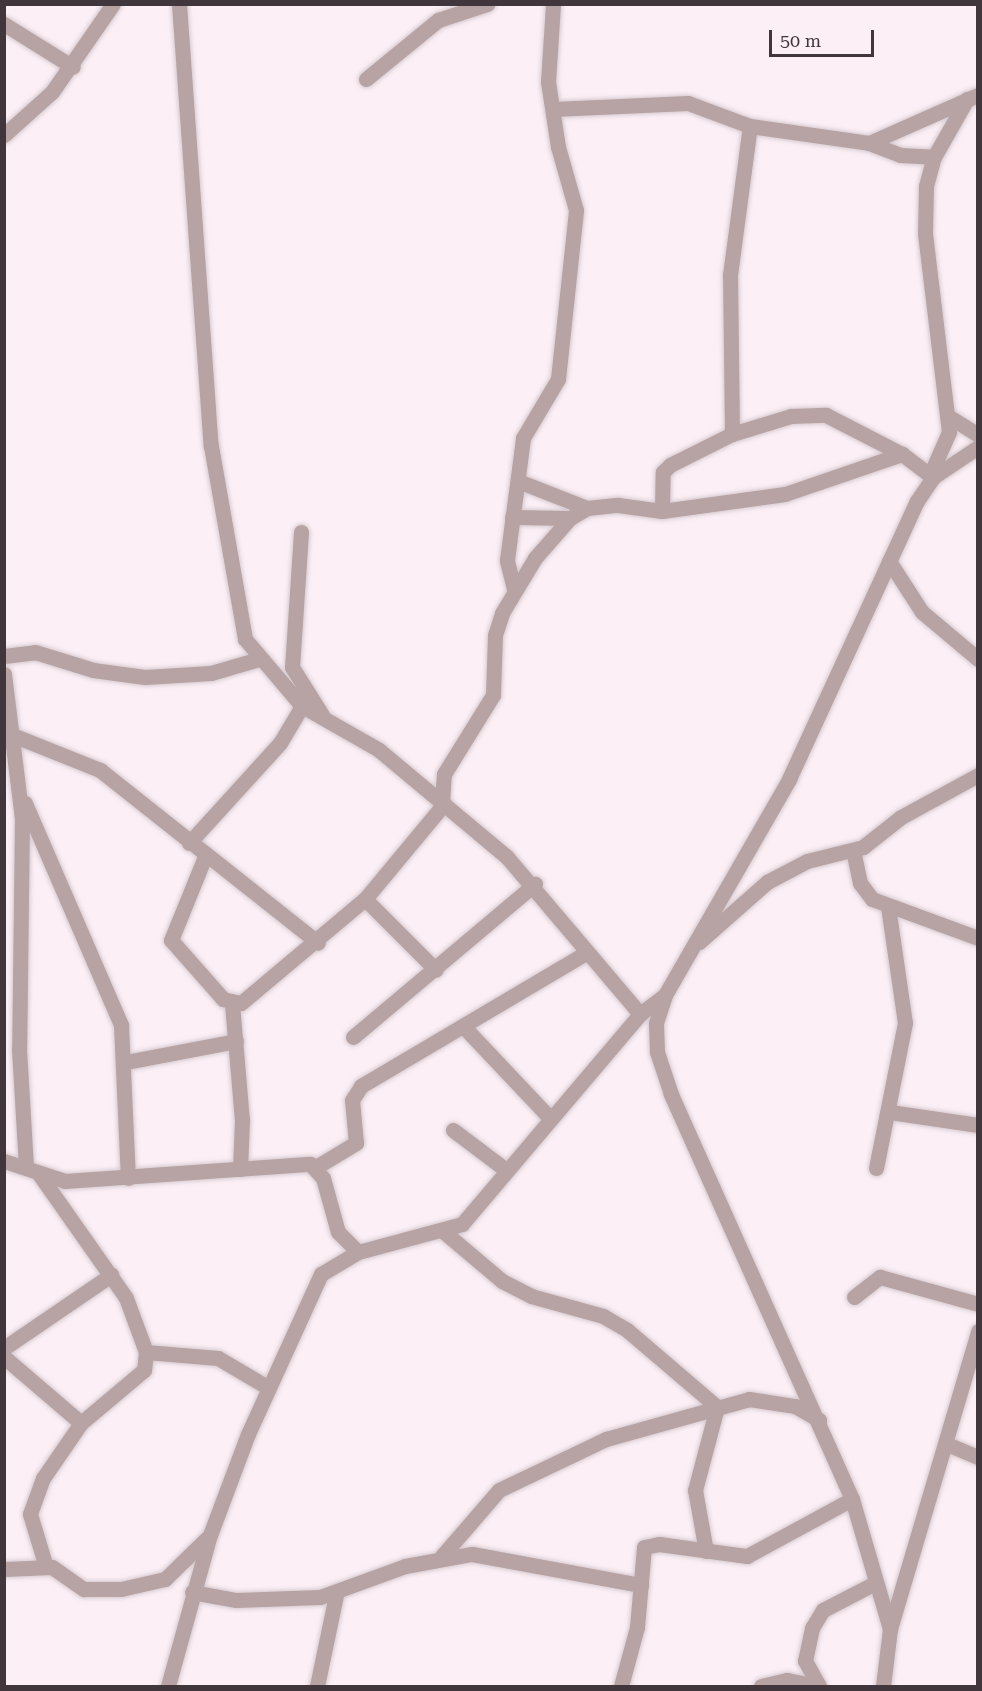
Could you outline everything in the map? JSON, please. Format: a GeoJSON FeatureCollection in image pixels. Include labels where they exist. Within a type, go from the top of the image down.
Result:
{"type":"FeatureCollection","features":[{"type":"Feature","properties":{"kind":"street"},"geometry":{"type":"LineString","coordinates":[[4,135],[35,111],[73,67],[113,4]]}},
{"type":"Feature","properties":{"kind":"street"},"geometry":{"type":"LineString","coordinates":[[179,4],[212,450],[237,615],[259,659],[302,706],[379,750],[535,884],[586,953],[640,1014]]}},
{"type":"Feature","properties":{"kind":"street"},"geometry":{"type":"LineString","coordinates":[[366,79],[438,20],[487,4]]}},
{"type":"Feature","properties":{"kind":"street"},"geometry":{"type":"LineString","coordinates":[[514,589],[507,560],[512,517],[529,421],[558,379],[576,210],[558,147],[546,60],[553,4]]}},
{"type":"Feature","properties":{"kind":"street"},"geometry":{"type":"LineString","coordinates":[[4,24],[73,67]]}},
{"type":"Feature","properties":{"kind":"street"},"geometry":{"type":"LineString","coordinates":[[869,143],[972,97]]}},
{"type":"Feature","properties":{"kind":"street"},"geometry":{"type":"LineString","coordinates":[[890,1629],[852,1499],[819,1420],[749,1276],[671,1094],[657,1052],[656,1023],[664,995],[789,779],[889,561],[948,442],[948,416],[925,234],[934,157],[972,97]]}},
{"type":"Feature","properties":{"kind":"street"},"geometry":{"type":"LineString","coordinates":[[553,109],[688,104],[750,126],[869,143],[900,155],[934,157]]}},
{"type":"Feature","properties":{"kind":"street"},"geometry":{"type":"LineString","coordinates":[[732,434],[730,275],[750,126]]}},
{"type":"Feature","properties":{"kind":"street"},"geometry":{"type":"LineString","coordinates":[[662,511],[666,468],[732,434],[791,416],[826,415],[902,454],[932,476]]}},
{"type":"Feature","properties":{"kind":"street"},"geometry":{"type":"LineString","coordinates":[[948,416],[978,435]]}},
{"type":"Feature","properties":{"kind":"street"},"geometry":{"type":"LineString","coordinates":[[932,476],[978,447]]}},
{"type":"Feature","properties":{"kind":"street"},"geometry":{"type":"LineString","coordinates":[[518,481],[587,508],[662,511],[785,494],[902,454]]}},
{"type":"Feature","properties":{"kind":"street"},"geometry":{"type":"LineString","coordinates":[[231,1004],[252,997],[318,943],[365,899],[443,803],[444,774],[493,695],[495,635],[514,589],[570,518],[587,508]]}},
{"type":"Feature","properties":{"kind":"street"},"geometry":{"type":"LineString","coordinates":[[512,517],[570,518]]}},
{"type":"Feature","properties":{"kind":"street"},"geometry":{"type":"LineString","coordinates":[[301,532],[292,667],[328,722]]}},
{"type":"Feature","properties":{"kind":"street"},"geometry":{"type":"LineString","coordinates":[[889,561],[922,612],[978,659]]}},
{"type":"Feature","properties":{"kind":"street"},"geometry":{"type":"LineString","coordinates":[[4,656],[35,652],[93,670],[145,677],[211,673],[259,659]]}},
{"type":"Feature","properties":{"kind":"street"},"geometry":{"type":"LineString","coordinates":[[4,674],[15,736],[19,788],[32,1170],[111,1275],[146,1352],[144,1370],[134,1383],[81,1423],[33,1498],[30,1514],[46,1567]]}},
{"type":"Feature","properties":{"kind":"street"},"geometry":{"type":"LineString","coordinates":[[189,843],[280,744],[302,706]]}},
{"type":"Feature","properties":{"kind":"street"},"geometry":{"type":"LineString","coordinates":[[15,736],[100,770],[189,843],[318,943]]}},
{"type":"Feature","properties":{"kind":"street"},"geometry":{"type":"LineString","coordinates":[[690,950],[768,882],[807,861],[853,850],[978,776]]}},
{"type":"Feature","properties":{"kind":"street"},"geometry":{"type":"LineString","coordinates":[[19,788],[97,961],[121,1025],[126,1062],[128,1178]]}},
{"type":"Feature","properties":{"kind":"street"},"geometry":{"type":"LineString","coordinates":[[853,850],[864,893],[888,907],[978,938]]}},
{"type":"Feature","properties":{"kind":"street"},"geometry":{"type":"LineString","coordinates":[[206,854],[171,940],[231,1004],[236,1041],[240,1169]]}},
{"type":"Feature","properties":{"kind":"street"},"geometry":{"type":"LineString","coordinates":[[353,1037],[436,970],[535,884]]}},
{"type":"Feature","properties":{"kind":"street"},"geometry":{"type":"LineString","coordinates":[[365,899],[436,970]]}},
{"type":"Feature","properties":{"kind":"street"},"geometry":{"type":"LineString","coordinates":[[876,1168],[890,1112],[904,1023],[888,907]]}},
{"type":"Feature","properties":{"kind":"street"},"geometry":{"type":"LineString","coordinates":[[4,1161],[65,1180],[128,1178],[300,1163],[316,1167],[356,1143],[354,1093],[586,953]]}},
{"type":"Feature","properties":{"kind":"street"},"geometry":{"type":"LineString","coordinates":[[168,1686],[192,1592],[210,1535],[269,1388],[321,1274],[357,1252],[444,1232],[477,1211],[506,1170],[549,1118],[640,1014],[664,995]]}},
{"type":"Feature","properties":{"kind":"street"},"geometry":{"type":"LineString","coordinates":[[463,1026],[549,1118]]}},
{"type":"Feature","properties":{"kind":"street"},"geometry":{"type":"LineString","coordinates":[[126,1062],[236,1041]]}},
{"type":"Feature","properties":{"kind":"street"},"geometry":{"type":"LineString","coordinates":[[890,1112],[978,1125]]}},
{"type":"Feature","properties":{"kind":"street"},"geometry":{"type":"LineString","coordinates":[[453,1130],[506,1170]]}},
{"type":"Feature","properties":{"kind":"street"},"geometry":{"type":"LineString","coordinates":[[316,1167],[338,1232],[357,1252]]}},
{"type":"Feature","properties":{"kind":"street"},"geometry":{"type":"LineString","coordinates":[[444,1232],[502,1281],[531,1296],[603,1316],[627,1330],[717,1407]]}},
{"type":"Feature","properties":{"kind":"street"},"geometry":{"type":"LineString","coordinates":[[4,1348],[111,1275]]}},
{"type":"Feature","properties":{"kind":"street"},"geometry":{"type":"LineString","coordinates":[[854,1297],[880,1277],[978,1304]]}},
{"type":"Feature","properties":{"kind":"street"},"geometry":{"type":"LineString","coordinates":[[882,1686],[890,1629],[947,1444],[978,1331]]}},
{"type":"Feature","properties":{"kind":"street"},"geometry":{"type":"LineString","coordinates":[[146,1352],[218,1358],[269,1388]]}},
{"type":"Feature","properties":{"kind":"street"},"geometry":{"type":"LineString","coordinates":[[4,1357],[81,1423]]}},
{"type":"Feature","properties":{"kind":"street"},"geometry":{"type":"LineString","coordinates":[[442,1556],[499,1490],[551,1460],[749,1399],[780,1402],[819,1420]]}},
{"type":"Feature","properties":{"kind":"street"},"geometry":{"type":"LineString","coordinates":[[706,1551],[695,1490],[717,1407]]}},
{"type":"Feature","properties":{"kind":"street"},"geometry":{"type":"LineString","coordinates":[[947,1444],[978,1457]]}},
{"type":"Feature","properties":{"kind":"street"},"geometry":{"type":"LineString","coordinates":[[621,1686],[638,1627],[644,1547],[659,1544],[747,1556],[852,1499]]}},
{"type":"Feature","properties":{"kind":"street"},"geometry":{"type":"LineString","coordinates":[[4,1569],[46,1567],[84,1589],[121,1589],[165,1579],[210,1535]]}},
{"type":"Feature","properties":{"kind":"street"},"geometry":{"type":"LineString","coordinates":[[192,1592],[248,1600],[336,1595],[442,1556],[505,1557],[640,1585]]}},
{"type":"Feature","properties":{"kind":"street"},"geometry":{"type":"LineString","coordinates":[[819,1686],[805,1661],[812,1628],[823,1610],[875,1583]]}},
{"type":"Feature","properties":{"kind":"street"},"geometry":{"type":"LineString","coordinates":[[316,1686],[336,1595]]}},
{"type":"Feature","properties":{"kind":"street"},"geometry":{"type":"LineString","coordinates":[[761,1686],[787,1680],[819,1686]]}}]}
